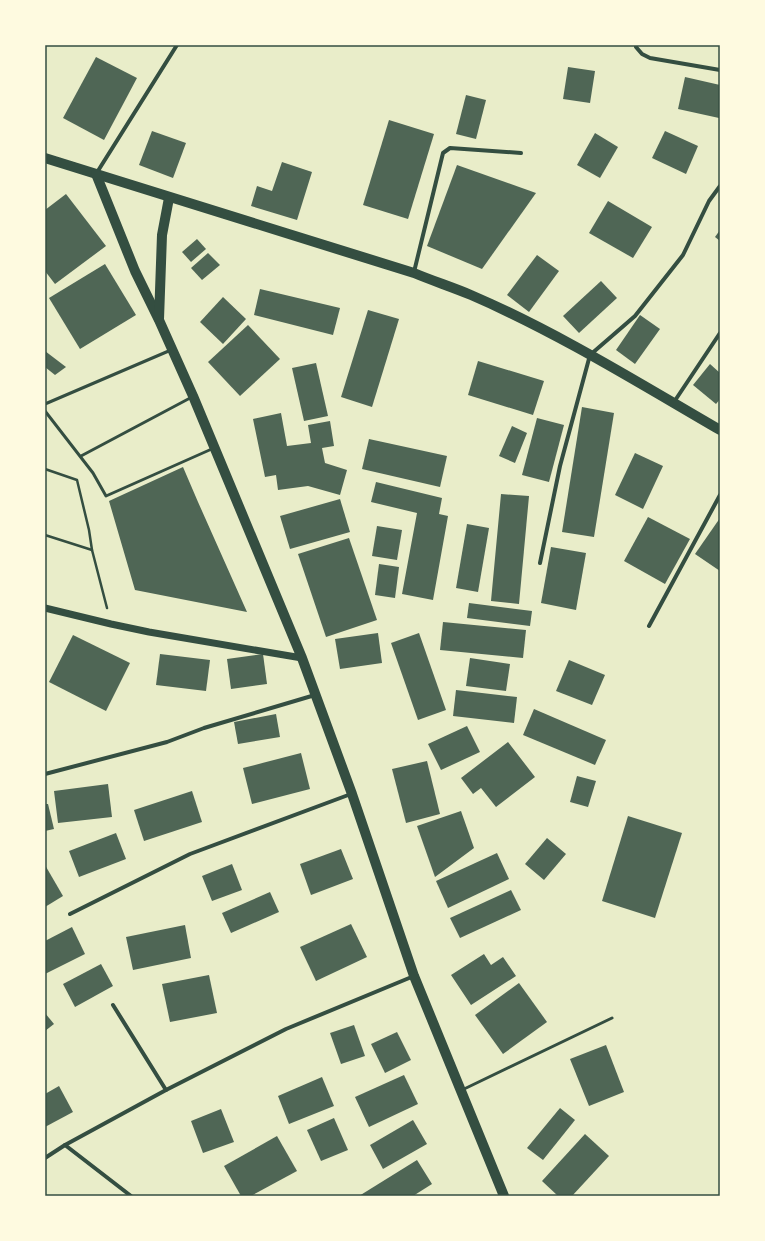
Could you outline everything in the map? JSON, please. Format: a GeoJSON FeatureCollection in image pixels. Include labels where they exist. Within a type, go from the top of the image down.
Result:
{"type":"FeatureCollection","features":[{"type":"Feature","properties":{"kind":"main road"},"geometry":{"type":"LineString","coordinates":[[45,158],[169,198],[414,273],[471,295],[526,321],[590,355],[720,430]]}},
{"type":"Feature","properties":{"kind":"main road"},"geometry":{"type":"LineString","coordinates":[[96,174],[135,271],[193,396],[302,658],[352,794],[414,976],[504,1196]]}},
{"type":"Feature","properties":{"kind":"main road"},"geometry":{"type":"LineString","coordinates":[[159,320],[162,235],[169,198]]}},
{"type":"Feature","properties":{"kind":"street"},"geometry":{"type":"LineString","coordinates":[[96,174],[177,45]]}},
{"type":"Feature","properties":{"kind":"street"},"geometry":{"type":"LineString","coordinates":[[636,45],[642,54],[650,58],[720,70]]}},
{"type":"Feature","properties":{"kind":"street"},"geometry":{"type":"LineString","coordinates":[[414,273],[443,153],[450,148],[521,153]]}},
{"type":"Feature","properties":{"kind":"street"},"geometry":{"type":"LineString","coordinates":[[540,563],[560,466],[590,355],[635,316],[684,255],[709,201],[720,186]]}},
{"type":"Feature","properties":{"kind":"street"},"geometry":{"type":"LineString","coordinates":[[674,403],[720,333]]}},
{"type":"Feature","properties":{"kind":"street"},"geometry":{"type":"LineString","coordinates":[[650,626],[720,495]]}},
{"type":"Feature","properties":{"kind":"street"},"geometry":{"type":"LineString","coordinates":[[45,608],[111,624],[302,658]]}},
{"type":"Feature","properties":{"kind":"street"},"geometry":{"type":"LineString","coordinates":[[45,774],[167,742],[204,728],[316,695]]}},
{"type":"Feature","properties":{"kind":"street"},"geometry":{"type":"LineString","coordinates":[[70,914],[190,854],[352,794]]}},
{"type":"Feature","properties":{"kind":"street"},"geometry":{"type":"LineString","coordinates":[[45,1158],[65,1145],[166,1090],[286,1029],[414,976]]}},
{"type":"Feature","properties":{"kind":"street"},"geometry":{"type":"LineString","coordinates":[[113,1004],[166,1090]]}},
{"type":"Feature","properties":{"kind":"street"},"geometry":{"type":"LineString","coordinates":[[65,1145],[131,1196]]}},
{"type":"Feature","properties":{"kind":"lane"},"geometry":{"type":"LineString","coordinates":[[45,404],[172,349]]}},
{"type":"Feature","properties":{"kind":"lane"},"geometry":{"type":"LineString","coordinates":[[81,456],[193,396]]}},
{"type":"Feature","properties":{"kind":"lane"},"geometry":{"type":"LineString","coordinates":[[45,411],[81,456],[106,496],[214,448]]}},
{"type":"Feature","properties":{"kind":"lane"},"geometry":{"type":"LineString","coordinates":[[461,1091],[612,1018]]}},
{"type":"Feature","properties":{"kind":"path"},"geometry":{"type":"LineString","coordinates":[[45,469],[78,480],[92,550],[111,624]]}},
{"type":"Feature","properties":{"kind":"path"},"geometry":{"type":"LineString","coordinates":[[45,535],[92,550]]}},
{"type":"Feature","properties":{"kind":"building"},"geometry":{"type":"Polygon","coordinates":[[[96,57],[137,78],[104,140],[63,118],[96,57]]]}},
{"type":"Feature","properties":{"kind":"building"},"geometry":{"type":"Polygon","coordinates":[[[568,67],[595,71],[590,103],[563,99],[568,67]]]}},
{"type":"Feature","properties":{"kind":"building"},"geometry":{"type":"Polygon","coordinates":[[[685,77],[720,85],[719,118],[678,109],[685,77]]]}},
{"type":"Feature","properties":{"kind":"building"},"geometry":{"type":"Polygon","coordinates":[[[466,95],[486,100],[476,139],[456,134],[466,95]]]}},
{"type":"Feature","properties":{"kind":"building"},"geometry":{"type":"Polygon","coordinates":[[[389,120],[434,134],[408,219],[363,205],[389,120]]]}},
{"type":"Feature","properties":{"kind":"building"},"geometry":{"type":"Polygon","coordinates":[[[152,131],[186,143],[173,178],[139,165],[152,131]]]}},
{"type":"Feature","properties":{"kind":"building"},"geometry":{"type":"Polygon","coordinates":[[[665,131],[698,146],[686,174],[652,158],[665,131]]]}},
{"type":"Feature","properties":{"kind":"building"},"geometry":{"type":"Polygon","coordinates":[[[595,133],[618,147],[600,178],[577,165],[595,133]]]}},
{"type":"Feature","properties":{"kind":"building"},"geometry":{"type":"Polygon","coordinates":[[[282,162],[312,172],[297,220],[251,206],[257,186],[272,191],[282,162]]]}},
{"type":"Feature","properties":{"kind":"building"},"geometry":{"type":"Polygon","coordinates":[[[457,165],[536,193],[482,269],[427,246],[457,165]]]}},
{"type":"Feature","properties":{"kind":"building"},"geometry":{"type":"Polygon","coordinates":[[[66,194],[106,246],[55,284],[45,271],[45,210],[66,194]]]}},
{"type":"Feature","properties":{"kind":"building"},"geometry":{"type":"Polygon","coordinates":[[[608,201],[652,227],[633,258],[589,233],[608,201]]]}},
{"type":"Feature","properties":{"kind":"building"},"geometry":{"type":"Polygon","coordinates":[[[720,230],[720,241],[715,237],[720,230]]]}},
{"type":"Feature","properties":{"kind":"building"},"geometry":{"type":"Polygon","coordinates":[[[197,239],[206,249],[191,262],[182,252],[197,239]]]}},
{"type":"Feature","properties":{"kind":"building"},"geometry":{"type":"Polygon","coordinates":[[[208,253],[220,265],[202,280],[191,268],[208,253]]]}},
{"type":"Feature","properties":{"kind":"building"},"geometry":{"type":"Polygon","coordinates":[[[537,255],[559,271],[529,312],[507,295],[537,255]]]}},
{"type":"Feature","properties":{"kind":"building"},"geometry":{"type":"Polygon","coordinates":[[[105,264],[136,315],[80,349],[49,298],[105,264]]]}},
{"type":"Feature","properties":{"kind":"building"},"geometry":{"type":"Polygon","coordinates":[[[601,281],[617,298],[579,333],[563,316],[601,281]]]}},
{"type":"Feature","properties":{"kind":"building"},"geometry":{"type":"Polygon","coordinates":[[[260,289],[340,308],[333,335],[254,315],[260,289]]]}},
{"type":"Feature","properties":{"kind":"building"},"geometry":{"type":"Polygon","coordinates":[[[223,297],[246,319],[223,344],[200,322],[223,297]]]}},
{"type":"Feature","properties":{"kind":"building"},"geometry":{"type":"Polygon","coordinates":[[[368,310],[399,319],[372,407],[341,397],[368,310]]]}},
{"type":"Feature","properties":{"kind":"building"},"geometry":{"type":"Polygon","coordinates":[[[640,315],[660,329],[635,364],[616,350],[640,315]]]}},
{"type":"Feature","properties":{"kind":"building"},"geometry":{"type":"Polygon","coordinates":[[[248,325],[280,359],[240,396],[208,362],[248,325]]]}},
{"type":"Feature","properties":{"kind":"building"},"geometry":{"type":"Polygon","coordinates":[[[45,351],[66,367],[55,375],[45,367],[45,351]]]}},
{"type":"Feature","properties":{"kind":"building"},"geometry":{"type":"Polygon","coordinates":[[[478,361],[544,381],[533,415],[468,395],[478,361]]]}},
{"type":"Feature","properties":{"kind":"building"},"geometry":{"type":"Polygon","coordinates":[[[316,363],[328,416],[304,421],[292,368],[316,363]]]}},
{"type":"Feature","properties":{"kind":"building"},"geometry":{"type":"Polygon","coordinates":[[[710,364],[720,373],[720,399],[716,404],[693,385],[710,364]]]}},
{"type":"Feature","properties":{"kind":"building"},"geometry":{"type":"Polygon","coordinates":[[[582,407],[614,413],[594,537],[562,532],[582,407]]]}},
{"type":"Feature","properties":{"kind":"building"},"geometry":{"type":"Polygon","coordinates":[[[281,413],[287,446],[311,443],[308,425],[330,421],[334,446],[322,448],[325,463],[347,470],[340,495],[308,486],[278,490],[276,475],[265,477],[253,419],[281,413]]]}},
{"type":"Feature","properties":{"kind":"building"},"geometry":{"type":"Polygon","coordinates":[[[537,418],[564,425],[549,482],[522,475],[537,418]]]}},
{"type":"Feature","properties":{"kind":"building"},"geometry":{"type":"Polygon","coordinates":[[[512,426],[527,433],[515,463],[499,456],[512,426]]]}},
{"type":"Feature","properties":{"kind":"building"},"geometry":{"type":"Polygon","coordinates":[[[369,439],[447,456],[440,487],[362,469],[369,439]]]}},
{"type":"Feature","properties":{"kind":"building"},"geometry":{"type":"Polygon","coordinates":[[[635,453],[663,466],[643,509],[615,495],[635,453]]]}},
{"type":"Feature","properties":{"kind":"building"},"geometry":{"type":"Polygon","coordinates":[[[183,467],[247,612],[135,590],[109,501],[183,467]]]}},
{"type":"Feature","properties":{"kind":"building"},"geometry":{"type":"Polygon","coordinates":[[[376,482],[442,498],[439,514],[448,516],[433,600],[402,594],[417,513],[371,502],[376,482]]]}},
{"type":"Feature","properties":{"kind":"building"},"geometry":{"type":"Polygon","coordinates":[[[501,494],[529,496],[519,604],[491,601],[501,494]]]}},
{"type":"Feature","properties":{"kind":"building"},"geometry":{"type":"Polygon","coordinates":[[[340,499],[350,532],[290,549],[280,516],[340,499]]]}},
{"type":"Feature","properties":{"kind":"building"},"geometry":{"type":"Polygon","coordinates":[[[648,517],[690,539],[665,584],[624,561],[648,517]]]}},
{"type":"Feature","properties":{"kind":"building"},"geometry":{"type":"Polygon","coordinates":[[[720,518],[720,571],[695,554],[720,518]]]}},
{"type":"Feature","properties":{"kind":"building"},"geometry":{"type":"Polygon","coordinates":[[[467,524],[489,528],[478,592],[456,588],[467,524]]]}},
{"type":"Feature","properties":{"kind":"building"},"geometry":{"type":"Polygon","coordinates":[[[377,526],[402,530],[397,560],[372,556],[377,526]]]}},
{"type":"Feature","properties":{"kind":"building"},"geometry":{"type":"Polygon","coordinates":[[[349,538],[377,620],[326,637],[298,554],[349,538]]]}},
{"type":"Feature","properties":{"kind":"building"},"geometry":{"type":"Polygon","coordinates":[[[551,547],[586,553],[576,610],[541,603],[551,547]]]}},
{"type":"Feature","properties":{"kind":"building"},"geometry":{"type":"Polygon","coordinates":[[[379,564],[399,567],[395,598],[375,595],[379,564]]]}},
{"type":"Feature","properties":{"kind":"building"},"geometry":{"type":"Polygon","coordinates":[[[469,603],[532,611],[530,626],[467,618],[469,603]]]}},
{"type":"Feature","properties":{"kind":"building"},"geometry":{"type":"Polygon","coordinates":[[[443,622],[526,630],[523,658],[440,650],[443,622]]]}},
{"type":"Feature","properties":{"kind":"building"},"geometry":{"type":"Polygon","coordinates":[[[378,633],[382,663],[340,669],[335,639],[378,633]]]}},
{"type":"Feature","properties":{"kind":"building"},"geometry":{"type":"Polygon","coordinates":[[[419,633],[446,710],[418,720],[391,643],[419,633]]]}},
{"type":"Feature","properties":{"kind":"building"},"geometry":{"type":"Polygon","coordinates":[[[73,635],[130,663],[106,711],[49,682],[73,635]]]}},
{"type":"Feature","properties":{"kind":"building"},"geometry":{"type":"Polygon","coordinates":[[[160,654],[210,660],[206,691],[156,685],[160,654]]]}},
{"type":"Feature","properties":{"kind":"building"},"geometry":{"type":"Polygon","coordinates":[[[263,654],[267,684],[231,689],[227,659],[263,654]]]}},
{"type":"Feature","properties":{"kind":"building"},"geometry":{"type":"Polygon","coordinates":[[[470,658],[510,664],[506,691],[466,686],[470,658]]]}},
{"type":"Feature","properties":{"kind":"building"},"geometry":{"type":"Polygon","coordinates":[[[569,660],[605,675],[592,705],[556,691],[569,660]]]}},
{"type":"Feature","properties":{"kind":"building"},"geometry":{"type":"Polygon","coordinates":[[[456,690],[517,697],[514,723],[453,716],[456,690]]]}},
{"type":"Feature","properties":{"kind":"building"},"geometry":{"type":"Polygon","coordinates":[[[534,709],[606,740],[595,765],[523,735],[534,709]]]}},
{"type":"Feature","properties":{"kind":"building"},"geometry":{"type":"Polygon","coordinates":[[[276,714],[280,737],[238,744],[234,722],[276,714]]]}},
{"type":"Feature","properties":{"kind":"building"},"geometry":{"type":"Polygon","coordinates":[[[467,726],[480,752],[441,770],[428,744],[467,726]]]}},
{"type":"Feature","properties":{"kind":"building"},"geometry":{"type":"Polygon","coordinates":[[[508,742],[535,777],[496,807],[481,788],[473,794],[461,778],[508,742]]]}},
{"type":"Feature","properties":{"kind":"building"},"geometry":{"type":"Polygon","coordinates":[[[301,753],[310,789],[252,804],[243,768],[301,753]]]}},
{"type":"Feature","properties":{"kind":"building"},"geometry":{"type":"Polygon","coordinates":[[[427,761],[440,814],[406,823],[392,769],[427,761]]]}},
{"type":"Feature","properties":{"kind":"building"},"geometry":{"type":"Polygon","coordinates":[[[577,776],[596,781],[588,807],[570,802],[577,776]]]}},
{"type":"Feature","properties":{"kind":"building"},"geometry":{"type":"Polygon","coordinates":[[[108,784],[112,817],[58,823],[54,791],[108,784]]]}},
{"type":"Feature","properties":{"kind":"building"},"geometry":{"type":"Polygon","coordinates":[[[192,791],[202,822],[144,841],[134,810],[192,791]]]}},
{"type":"Feature","properties":{"kind":"building"},"geometry":{"type":"Polygon","coordinates":[[[45,804],[48,804],[54,829],[45,831],[45,804]]]}},
{"type":"Feature","properties":{"kind":"building"},"geometry":{"type":"Polygon","coordinates":[[[461,811],[474,848],[435,877],[417,826],[461,811]]]}},
{"type":"Feature","properties":{"kind":"building"},"geometry":{"type":"Polygon","coordinates":[[[628,816],[682,833],[655,918],[602,901],[628,816]]]}},
{"type":"Feature","properties":{"kind":"building"},"geometry":{"type":"Polygon","coordinates":[[[116,833],[126,859],[79,877],[69,851],[116,833]]]}},
{"type":"Feature","properties":{"kind":"building"},"geometry":{"type":"Polygon","coordinates":[[[547,838],[566,854],[544,880],[525,864],[547,838]]]}},
{"type":"Feature","properties":{"kind":"building"},"geometry":{"type":"Polygon","coordinates":[[[341,849],[353,879],[311,895],[300,864],[341,849]]]}},
{"type":"Feature","properties":{"kind":"building"},"geometry":{"type":"Polygon","coordinates":[[[497,853],[509,879],[448,908],[436,881],[497,853]]]}},
{"type":"Feature","properties":{"kind":"building"},"geometry":{"type":"Polygon","coordinates":[[[232,864],[242,890],[212,901],[202,876],[232,864]]]}},
{"type":"Feature","properties":{"kind":"building"},"geometry":{"type":"Polygon","coordinates":[[[45,865],[63,896],[45,907],[45,865]]]}},
{"type":"Feature","properties":{"kind":"building"},"geometry":{"type":"Polygon","coordinates":[[[511,890],[521,910],[460,938],[450,918],[511,890]]]}},
{"type":"Feature","properties":{"kind":"building"},"geometry":{"type":"Polygon","coordinates":[[[270,892],[279,912],[231,933],[222,913],[270,892]]]}},
{"type":"Feature","properties":{"kind":"building"},"geometry":{"type":"Polygon","coordinates":[[[351,924],[367,957],[316,981],[300,947],[351,924]]]}},
{"type":"Feature","properties":{"kind":"building"},"geometry":{"type":"Polygon","coordinates":[[[185,925],[191,958],[133,970],[126,937],[185,925]]]}},
{"type":"Feature","properties":{"kind":"building"},"geometry":{"type":"Polygon","coordinates":[[[72,927],[85,954],[45,974],[45,941],[72,927]]]}},
{"type":"Feature","properties":{"kind":"building"},"geometry":{"type":"Polygon","coordinates":[[[484,954],[491,965],[503,957],[516,976],[471,1005],[451,975],[484,954]]]}},
{"type":"Feature","properties":{"kind":"building"},"geometry":{"type":"Polygon","coordinates":[[[101,964],[113,986],[75,1007],[63,984],[101,964]]]}},
{"type":"Feature","properties":{"kind":"building"},"geometry":{"type":"Polygon","coordinates":[[[209,975],[217,1013],[170,1022],[162,984],[209,975]]]}},
{"type":"Feature","properties":{"kind":"building"},"geometry":{"type":"Polygon","coordinates":[[[519,983],[547,1022],[503,1054],[475,1015],[519,983]]]}},
{"type":"Feature","properties":{"kind":"building"},"geometry":{"type":"Polygon","coordinates":[[[45,1013],[54,1024],[45,1031],[45,1013]]]}},
{"type":"Feature","properties":{"kind":"building"},"geometry":{"type":"Polygon","coordinates":[[[354,1025],[365,1056],[341,1064],[330,1033],[354,1025]]]}},
{"type":"Feature","properties":{"kind":"building"},"geometry":{"type":"Polygon","coordinates":[[[397,1032],[411,1060],[385,1073],[371,1044],[397,1032]]]}},
{"type":"Feature","properties":{"kind":"building"},"geometry":{"type":"Polygon","coordinates":[[[606,1045],[624,1092],[589,1106],[570,1059],[606,1045]]]}},
{"type":"Feature","properties":{"kind":"building"},"geometry":{"type":"Polygon","coordinates":[[[404,1075],[418,1104],[369,1127],[355,1097],[404,1075]]]}},
{"type":"Feature","properties":{"kind":"building"},"geometry":{"type":"Polygon","coordinates":[[[322,1077],[334,1106],[289,1124],[278,1096],[322,1077]]]}},
{"type":"Feature","properties":{"kind":"building"},"geometry":{"type":"Polygon","coordinates":[[[59,1086],[73,1112],[45,1127],[45,1094],[59,1086]]]}},
{"type":"Feature","properties":{"kind":"building"},"geometry":{"type":"Polygon","coordinates":[[[560,1108],[575,1120],[543,1160],[527,1148],[560,1108]]]}},
{"type":"Feature","properties":{"kind":"building"},"geometry":{"type":"Polygon","coordinates":[[[221,1109],[234,1142],[203,1153],[191,1121],[221,1109]]]}},
{"type":"Feature","properties":{"kind":"building"},"geometry":{"type":"Polygon","coordinates":[[[334,1118],[348,1150],[321,1161],[307,1130],[334,1118]]]}},
{"type":"Feature","properties":{"kind":"building"},"geometry":{"type":"Polygon","coordinates":[[[413,1120],[427,1144],[383,1169],[370,1145],[413,1120]]]}},
{"type":"Feature","properties":{"kind":"building"},"geometry":{"type":"Polygon","coordinates":[[[585,1134],[609,1156],[572,1196],[558,1196],[542,1181],[585,1134]]]}},
{"type":"Feature","properties":{"kind":"building"},"geometry":{"type":"Polygon","coordinates":[[[277,1136],[297,1171],[251,1196],[241,1196],[224,1166],[277,1136]]]}},
{"type":"Feature","properties":{"kind":"building"},"geometry":{"type":"Polygon","coordinates":[[[417,1160],[432,1184],[413,1196],[359,1196],[417,1160]]]}}]}
